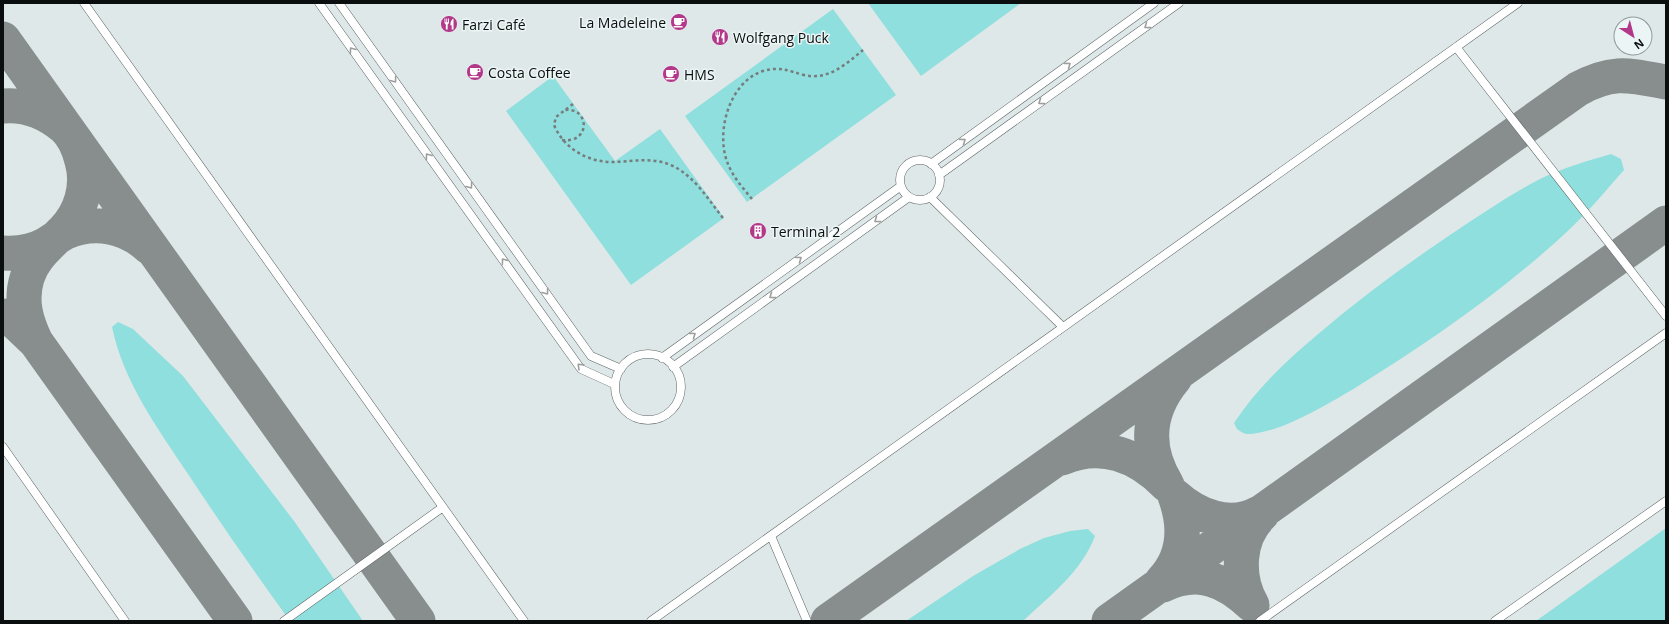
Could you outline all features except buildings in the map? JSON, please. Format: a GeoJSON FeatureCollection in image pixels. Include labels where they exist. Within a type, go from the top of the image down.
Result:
{"type":"FeatureCollection","features":[{"type":"Feature","properties":{"kind":"lane"},"geometry":{"type":"LineString","coordinates":[[84,3],[524,621]]}},
{"type":"Feature","properties":{"kind":"lane"},"geometry":{"type":"LineString","coordinates":[[319,3],[581,369],[614,384]]}},
{"type":"Feature","properties":{"kind":"lane"},"geometry":{"type":"LineString","coordinates":[[339,3],[591,356],[621,369]]}},
{"type":"Feature","properties":{"kind":"lane"},"geometry":{"type":"LineString","coordinates":[[931,164],[1154,3]]}},
{"type":"Feature","properties":{"kind":"lane"},"geometry":{"type":"LineString","coordinates":[[939,175],[1179,3]]}},
{"type":"Feature","properties":{"kind":"lane"},"geometry":{"type":"LineString","coordinates":[[651,621],[1518,3]]}},
{"type":"Feature","properties":{"kind":"lane"},"geometry":{"type":"LineString","coordinates":[[1456,47],[1666,316]]}},
{"type":"Feature","properties":{"kind":"lane"},"geometry":{"type":"LineString","coordinates":[[922,160],[931,164],[934,166],[939,175],[937,192],[930,198],[920,200],[909,197],[901,186],[901,174],[909,164],[922,160]]}},
{"type":"Feature","properties":{"kind":"lane"},"geometry":{"type":"LineString","coordinates":[[662,358],[901,186]]}},
{"type":"Feature","properties":{"kind":"lane"},"geometry":{"type":"LineString","coordinates":[[673,367],[909,197]]}},
{"type":"Feature","properties":{"kind":"lane"},"geometry":{"type":"LineString","coordinates":[[930,198],[1063,327]]}},
{"type":"Feature","properties":{"kind":"lane"},"geometry":{"type":"LineString","coordinates":[[1260,621],[1666,333]]}},
{"type":"Feature","properties":{"kind":"lane"},"geometry":{"type":"LineString","coordinates":[[648,354],[662,358],[673,367],[679,377],[680,393],[673,408],[660,418],[645,420],[625,411],[617,399],[614,384],[621,369],[626,363],[640,355],[648,354]]}},
{"type":"Feature","properties":{"kind":"lane"},"geometry":{"type":"LineString","coordinates":[[3,447],[125,621]]}},
{"type":"Feature","properties":{"kind":"lane"},"geometry":{"type":"LineString","coordinates":[[1495,621],[1666,501]]}},
{"type":"Feature","properties":{"kind":"lane"},"geometry":{"type":"LineString","coordinates":[[284,621],[443,507]]}},
{"type":"Feature","properties":{"kind":"lane"},"geometry":{"type":"LineString","coordinates":[[771,536],[807,621]]}},
{"type":"Feature","properties":{"kind":"path"},"geometry":{"type":"LineString","coordinates":[[752,199],[738,182],[728,164],[723,136],[726,116],[744,81],[757,73],[778,68],[789,69],[811,76],[825,75],[838,70],[863,50]]}},
{"type":"Feature","properties":{"kind":"path"},"geometry":{"type":"LineString","coordinates":[[573,104],[556,117],[554,125],[562,140],[578,153],[606,162],[651,160],[671,165],[694,181],[723,218]]}},
{"type":"Feature","properties":{"kind":"path"},"geometry":{"type":"LineString","coordinates":[[562,140],[571,141],[579,137],[584,130],[582,118],[577,112],[569,109],[565,110]]}},
{"type":"Feature","properties":{"kind":"shaded area"},"geometry":{"type":"Polygon","coordinates":[[[868,3],[1021,3],[921,76],[868,3]]]}},
{"type":"Feature","properties":{"kind":"shaded area"},"geometry":{"type":"Polygon","coordinates":[[[833,9],[896,95],[747,202],[685,116],[833,9]]]}},
{"type":"Feature","properties":{"kind":"shaded area"},"geometry":{"type":"Polygon","coordinates":[[[553,76],[615,161],[660,129],[724,218],[631,285],[506,111],[553,76]]]}},
{"type":"Feature","properties":{"kind":"shaded area"},"geometry":{"type":"Polygon","coordinates":[[[1611,154],[1621,159],[1624,170],[1592,207],[1571,228],[1521,272],[1440,333],[1344,395],[1303,417],[1288,424],[1260,433],[1246,434],[1237,429],[1234,423],[1243,410],[1252,398],[1283,365],[1365,296],[1399,271],[1483,213],[1528,185],[1566,168],[1611,154]]]}},
{"type":"Feature","properties":{"kind":"shaded area"},"geometry":{"type":"Polygon","coordinates":[[[118,322],[133,329],[183,376],[294,521],[363,621],[290,621],[213,511],[165,440],[143,404],[124,366],[117,347],[112,327],[118,322]]]}},
{"type":"Feature","properties":{"kind":"shaded area"},"geometry":{"type":"Polygon","coordinates":[[[1666,528],[1666,621],[1536,621],[1666,528]]]}},
{"type":"Feature","properties":{"kind":"shaded area"},"geometry":{"type":"Polygon","coordinates":[[[1088,529],[1095,536],[1082,561],[1074,572],[1023,621],[906,621],[973,576],[1020,549],[1044,538],[1070,531],[1088,529]]]}},
{"type":"Feature","properties":{"kind":"taxiway"},"geometry":{"type":"LineString","coordinates":[[3,39],[418,621]]}},
{"type":"Feature","properties":{"kind":"taxiway"},"geometry":{"type":"LineString","coordinates":[[828,621],[1578,89],[1601,79],[1621,76],[1641,77],[1666,82]]}},
{"type":"Feature","properties":{"kind":"taxiway"},"geometry":{"type":"LineString","coordinates":[[3,106],[20,106],[35,110],[50,117],[64,127],[71,134],[76,143],[84,170],[84,189],[82,199],[75,216],[37,258],[27,278],[24,295],[25,311],[29,326],[36,342]]}},
{"type":"Feature","properties":{"kind":"taxiway"},"geometry":{"type":"LineString","coordinates":[[1109,621],[1666,223]]}},
{"type":"Feature","properties":{"kind":"taxiway"},"geometry":{"type":"LineString","coordinates":[[3,253],[30,251],[45,245],[66,232],[88,226],[110,227],[120,230],[130,234],[149,247]]}},
{"type":"Feature","properties":{"kind":"taxiway"},"geometry":{"type":"LineString","coordinates":[[3,316],[15,322],[36,342],[235,621]]}},
{"type":"Feature","properties":{"kind":"taxiway"},"geometry":{"type":"LineString","coordinates":[[1062,458],[1077,453],[1091,451],[1105,451],[1118,454],[1144,466],[1167,485],[1155,457],[1152,444],[1152,430],[1154,417],[1159,403],[1175,378]]}},
{"type":"Feature","properties":{"kind":"taxiway"},"geometry":{"type":"LineString","coordinates":[[1162,581],[1176,561],[1182,540],[1181,518],[1175,496],[1193,509],[1214,518],[1237,520],[1248,518],[1259,513]]}},
{"type":"Feature","properties":{"kind":"taxiway"},"geometry":{"type":"LineString","coordinates":[[1163,585],[1188,577],[1211,579],[1232,589],[1252,605],[1243,582],[1242,558],[1248,534],[1262,514]]}},
{"type":"Feature","properties":{"kind":"place","name":"La Madeleine"},"geometry":{"type":"Point","coordinates":[679,22]}},
{"type":"Feature","properties":{"kind":"place","name":"Farzi Café"},"geometry":{"type":"Point","coordinates":[449,24]}},
{"type":"Feature","properties":{"kind":"place","name":"Wolfgang Puck"},"geometry":{"type":"Point","coordinates":[720,37]}},
{"type":"Feature","properties":{"kind":"place","name":"Costa Coffee"},"geometry":{"type":"Point","coordinates":[475,72]}},
{"type":"Feature","properties":{"kind":"place","name":"HMS"},"geometry":{"type":"Point","coordinates":[671,74]}},
{"type":"Feature","properties":{"kind":"place","name":"Terminal 2"},"geometry":{"type":"Point","coordinates":[758,231]}}]}
